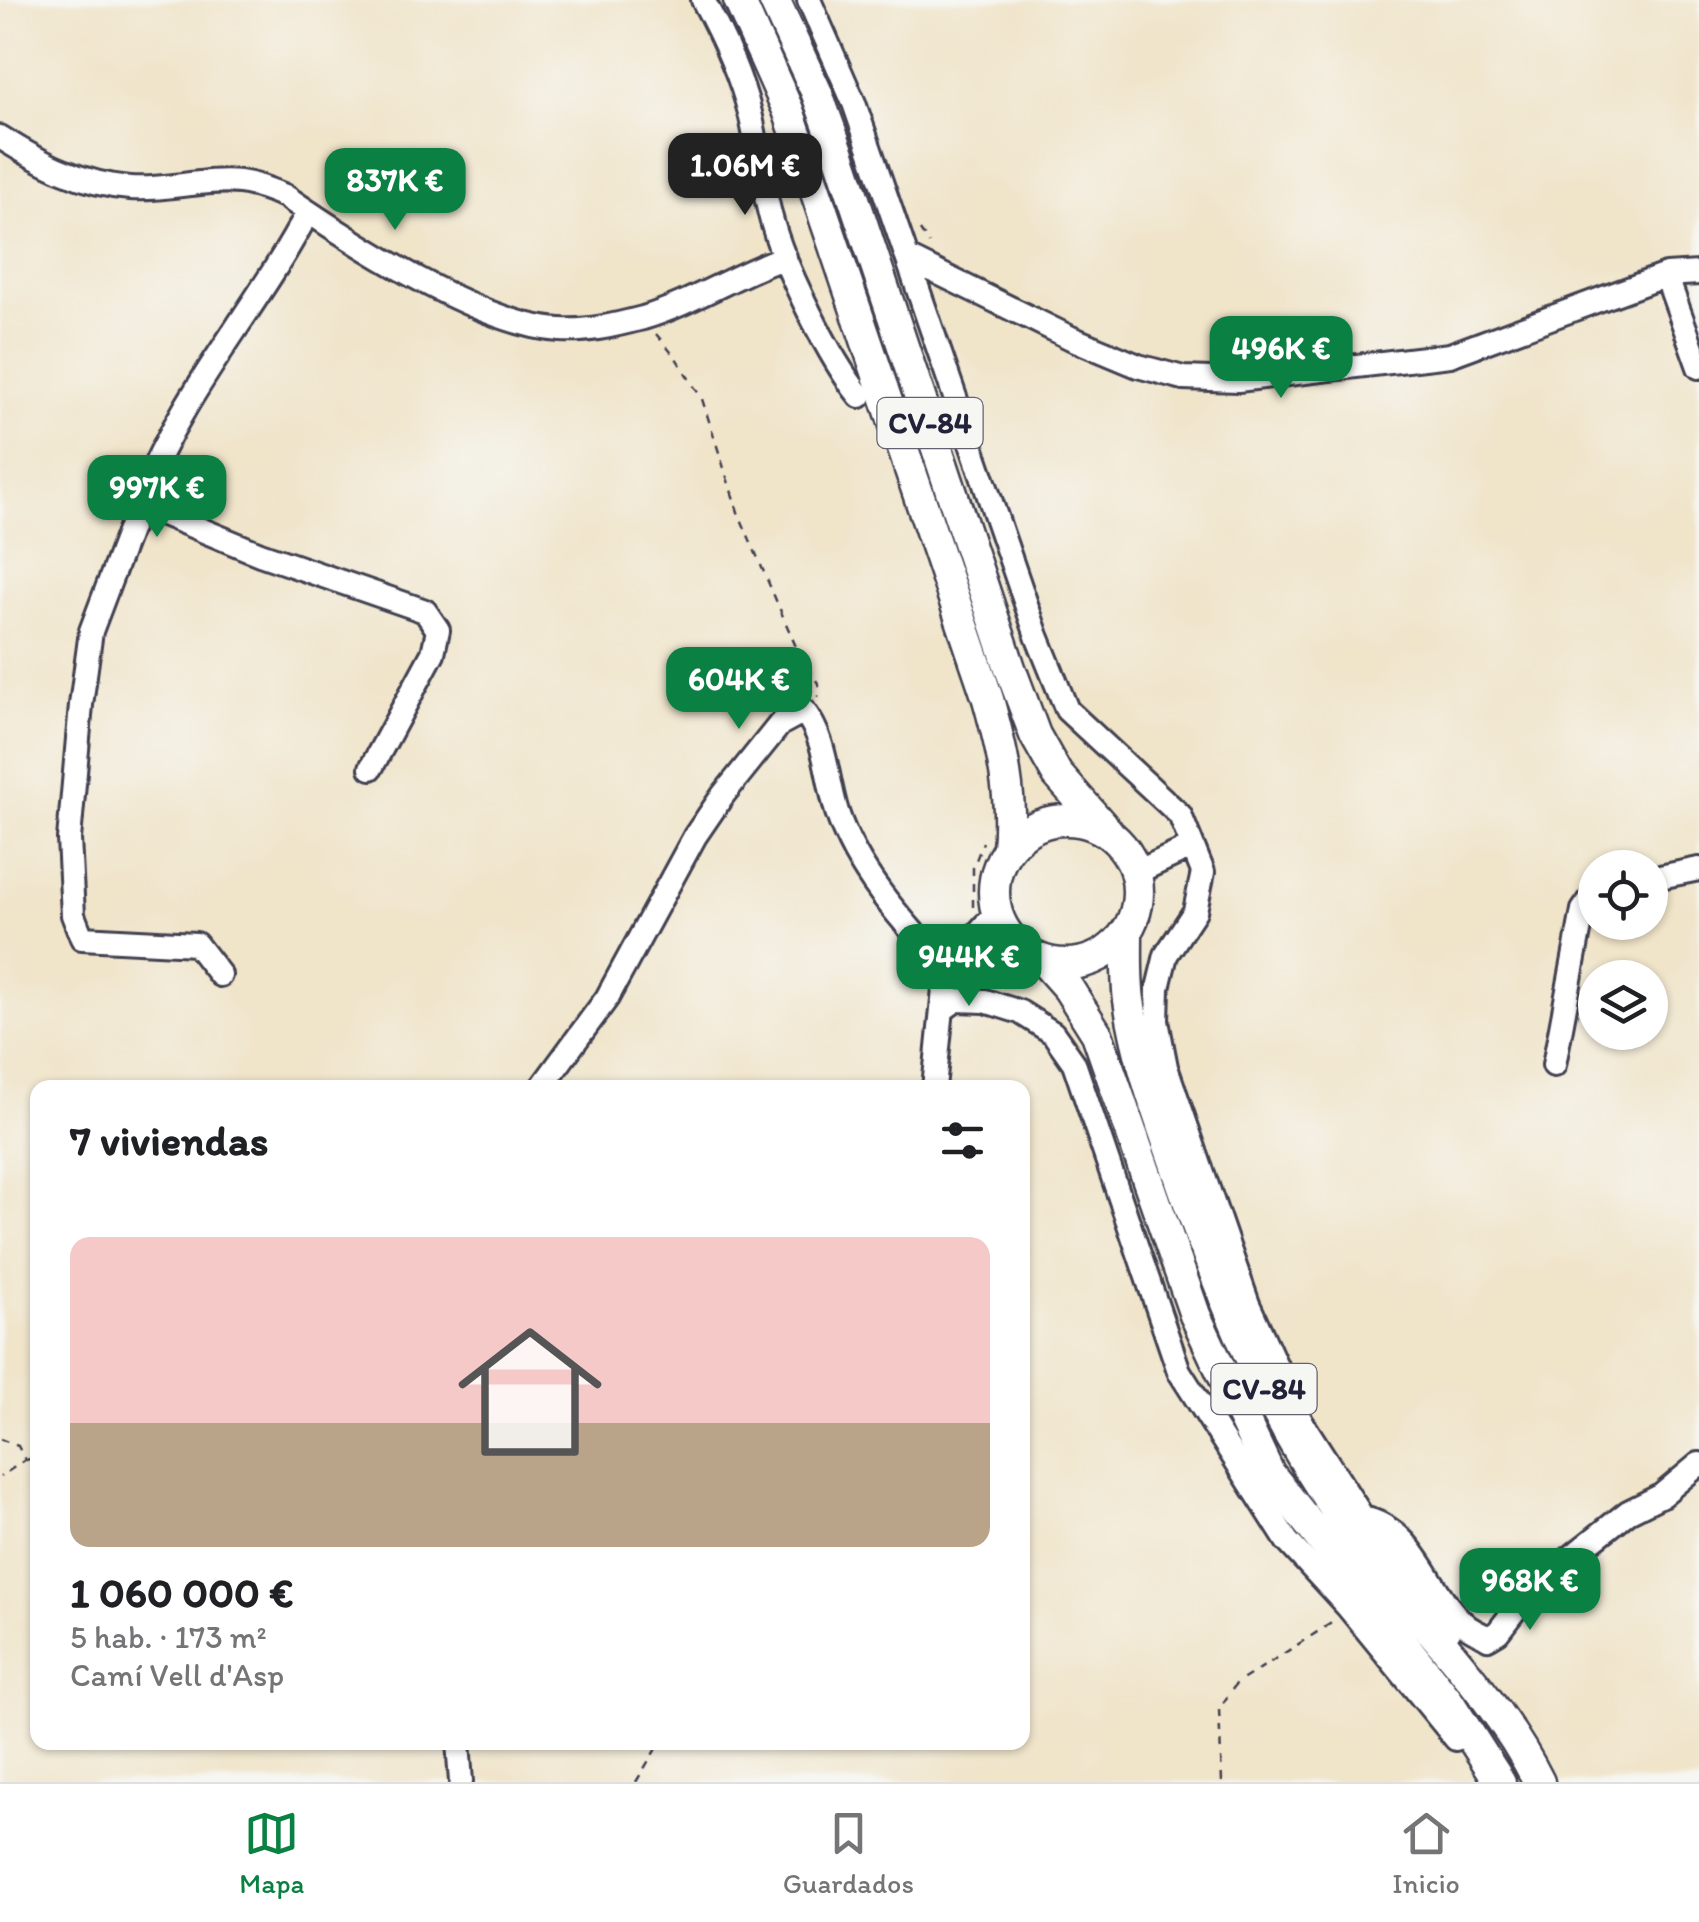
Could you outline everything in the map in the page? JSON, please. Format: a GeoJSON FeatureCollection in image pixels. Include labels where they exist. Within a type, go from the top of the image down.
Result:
{"type":"FeatureCollection","features":[{"type":"Feature","properties":{"kind":"main road","name":"CV-84"},"geometry":{"type":"LineString","coordinates":[[739,0],[788,110],[988,699],[1008,783],[1010,824],[996,840],[990,924],[1017,946],[1038,971],[1068,988],[1097,1034],[1195,1315],[1268,1473],[1448,1701],[1500,1782]]}},
{"type":"Feature","properties":{"kind":"main road","name":"CV-84"},"geometry":{"type":"LineString","coordinates":[[774,0],[840,154],[1010,668],[1036,735],[1057,774],[1126,850],[1136,872],[1137,909],[1127,932],[1129,1000],[1150,1087],[1212,1268],[1257,1376],[1287,1435],[1327,1497],[1367,1553],[1499,1715],[1539,1782]]}},
{"type":"Feature","properties":{"kind":"main road"},"geometry":{"type":"LineString","coordinates":[[996,840],[1059,819],[1094,824],[1108,832]]}},
{"type":"Feature","properties":{"kind":"main road"},"geometry":{"type":"LineString","coordinates":[[1038,971],[1106,952],[1127,932]]}},
{"type":"Feature","properties":{"kind":"street"},"geometry":{"type":"LineString","coordinates":[[702,0],[738,74],[784,256],[834,356],[860,396]]}},
{"type":"Feature","properties":{"kind":"street"},"geometry":{"type":"LineString","coordinates":[[808,0],[854,102],[1066,710],[1180,815],[1202,872],[1195,912],[1166,955],[1158,988],[1157,1021],[1166,1066],[1268,1353],[1300,1421],[1363,1518],[1500,1692],[1552,1782]]}},
{"type":"Feature","properties":{"kind":"street"},"geometry":{"type":"LineString","coordinates":[[0,138],[53,169],[89,181],[132,188],[238,182],[285,196],[434,286],[493,314],[560,330],[599,328],[642,318],[784,256]]}},
{"type":"Feature","properties":{"kind":"street"},"geometry":{"type":"LineString","coordinates":[[220,975],[196,944],[82,938],[74,915],[69,839],[91,631],[153,466],[187,404],[288,251],[308,212]]}},
{"type":"Feature","properties":{"kind":"street"},"geometry":{"type":"LineString","coordinates":[[910,259],[1070,338],[1138,366],[1183,378],[1238,380],[1450,355],[1666,275],[1699,273]]}},
{"type":"Feature","properties":{"kind":"street"},"geometry":{"type":"LineString","coordinates":[[1666,275],[1699,367]]}},
{"type":"Feature","properties":{"kind":"street"},"geometry":{"type":"LineString","coordinates":[[142,496],[156,511],[243,547],[425,612],[438,630],[433,653],[370,768]]}},
{"type":"Feature","properties":{"kind":"street"},"geometry":{"type":"LineString","coordinates":[[547,1080],[607,998],[694,836],[780,724],[804,711],[817,728],[838,813],[861,862],[902,920],[946,969]]}},
{"type":"Feature","properties":{"kind":"street"},"geometry":{"type":"LineString","coordinates":[[1136,872],[1191,847]]}},
{"type":"Feature","properties":{"kind":"street"},"geometry":{"type":"LineString","coordinates":[[1668,875],[1699,869]]}},
{"type":"Feature","properties":{"kind":"street"},"geometry":{"type":"LineString","coordinates":[[935,1080],[946,969],[990,924]]}},
{"type":"Feature","properties":{"kind":"street"},"geometry":{"type":"LineString","coordinates":[[1554,1065],[1578,937]]}},
{"type":"Feature","properties":{"kind":"street"},"geometry":{"type":"LineString","coordinates":[[942,1010],[956,1000],[985,1001],[1020,1012],[1053,1033],[1074,1062],[1179,1371],[1288,1540],[1444,1720],[1486,1782]]}},
{"type":"Feature","properties":{"kind":"street"},"geometry":{"type":"LineString","coordinates":[[1363,1518],[1381,1522],[1395,1531],[1468,1626],[1488,1638],[1498,1632],[1531,1589],[1628,1512],[1662,1495],[1699,1464]]}},
{"type":"Feature","properties":{"kind":"street"},"geometry":{"type":"LineString","coordinates":[[459,1750],[461,1782]]}},
{"type":"Feature","properties":{"kind":"path"},"geometry":{"type":"LineString","coordinates":[[912,220],[934,250]]}},
{"type":"Feature","properties":{"kind":"path"},"geometry":{"type":"LineString","coordinates":[[642,318],[676,358],[702,400],[758,563],[818,685],[818,706],[808,716]]}},
{"type":"Feature","properties":{"kind":"path"},"geometry":{"type":"LineString","coordinates":[[996,840],[973,868],[974,912],[990,924],[1006,963],[1038,971]]}},
{"type":"Feature","properties":{"kind":"path"},"geometry":{"type":"LineString","coordinates":[[0,1439],[18,1446],[25,1460]]}},
{"type":"Feature","properties":{"kind":"path"},"geometry":{"type":"LineString","coordinates":[[0,1476],[30,1459]]}},
{"type":"Feature","properties":{"kind":"path"},"geometry":{"type":"LineString","coordinates":[[1222,1782],[1219,1710],[1236,1684],[1352,1611]]}},
{"type":"Feature","properties":{"kind":"path"},"geometry":{"type":"LineString","coordinates":[[636,1782],[655,1750]]}}]}
